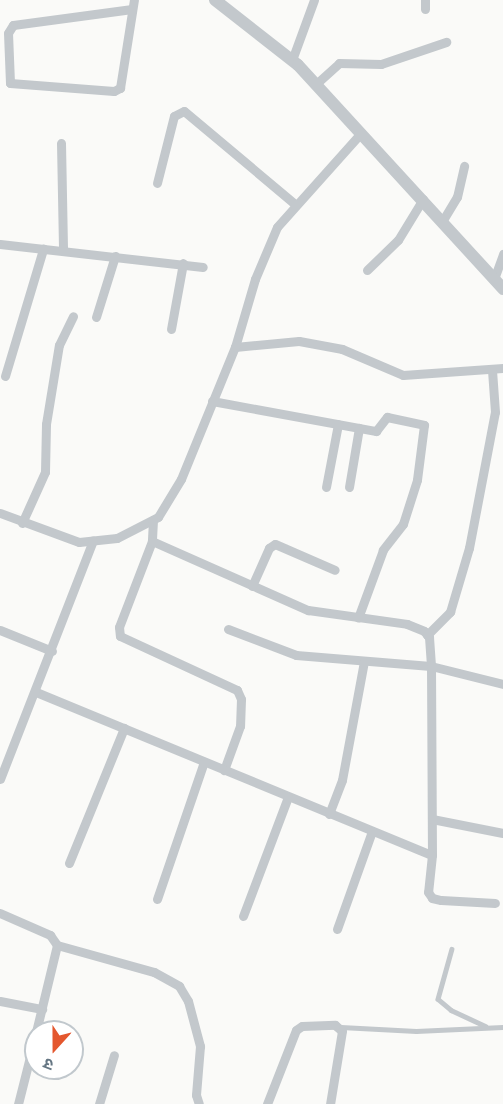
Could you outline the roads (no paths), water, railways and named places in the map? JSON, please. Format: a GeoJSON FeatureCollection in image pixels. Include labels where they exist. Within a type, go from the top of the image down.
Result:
{"type":"FeatureCollection","features":[{"type":"Feature","properties":{"kind":"street"},"geometry":{"type":"LineString","coordinates":[[215,0],[292,60],[316,84],[443,220],[503,289]]}},
{"type":"Feature","properties":{"kind":"street"},"geometry":{"type":"LineString","coordinates":[[292,60],[314,0]]}},
{"type":"Feature","properties":{"kind":"street"},"geometry":{"type":"LineString","coordinates":[[133,4],[123,82],[114,91],[14,86],[7,77],[4,58],[8,33],[13,25],[133,4]]}},
{"type":"Feature","properties":{"kind":"street"},"geometry":{"type":"LineString","coordinates":[[316,84],[339,63],[381,64],[446,42]]}},
{"type":"Feature","properties":{"kind":"street"},"geometry":{"type":"LineString","coordinates":[[157,183],[174,116],[184,111],[295,204]]}},
{"type":"Feature","properties":{"kind":"street"},"geometry":{"type":"LineString","coordinates":[[0,513],[22,523],[79,542],[117,538],[153,520],[181,479],[235,347],[270,242],[295,204],[361,133]]}},
{"type":"Feature","properties":{"kind":"street"},"geometry":{"type":"LineString","coordinates":[[61,143],[63,251]]}},
{"type":"Feature","properties":{"kind":"street"},"geometry":{"type":"LineString","coordinates":[[443,220],[457,197],[464,166]]}},
{"type":"Feature","properties":{"kind":"street"},"geometry":{"type":"LineString","coordinates":[[367,270],[399,240],[423,199]]}},
{"type":"Feature","properties":{"kind":"street"},"geometry":{"type":"LineString","coordinates":[[0,244],[183,263],[202,267]]}},
{"type":"Feature","properties":{"kind":"street"},"geometry":{"type":"LineString","coordinates":[[5,376],[43,249]]}},
{"type":"Feature","properties":{"kind":"street"},"geometry":{"type":"LineString","coordinates":[[494,279],[503,254]]}},
{"type":"Feature","properties":{"kind":"street"},"geometry":{"type":"LineString","coordinates":[[96,317],[115,256]]}},
{"type":"Feature","properties":{"kind":"street"},"geometry":{"type":"LineString","coordinates":[[171,329],[183,263]]}},
{"type":"Feature","properties":{"kind":"street"},"geometry":{"type":"LineString","coordinates":[[22,523],[45,472],[46,424],[59,345],[73,316]]}},
{"type":"Feature","properties":{"kind":"street"},"geometry":{"type":"LineString","coordinates":[[235,347],[299,341],[342,349],[404,375],[503,368]]}},
{"type":"Feature","properties":{"kind":"street"},"geometry":{"type":"LineString","coordinates":[[492,370],[495,412],[469,548],[450,612],[428,635],[431,666],[432,819],[432,855],[428,892],[432,898],[495,903]]}},
{"type":"Feature","properties":{"kind":"street"},"geometry":{"type":"LineString","coordinates":[[212,401],[359,428],[376,430],[387,417],[418,422],[425,429],[417,480],[403,524],[383,550],[358,618]]}},
{"type":"Feature","properties":{"kind":"street"},"geometry":{"type":"LineString","coordinates":[[326,487],[338,424]]}},
{"type":"Feature","properties":{"kind":"street"},"geometry":{"type":"LineString","coordinates":[[349,487],[359,428]]}},
{"type":"Feature","properties":{"kind":"street"},"geometry":{"type":"LineString","coordinates":[[153,520],[152,541],[119,627],[120,636],[237,690],[241,699],[240,726],[224,770]]}},
{"type":"Feature","properties":{"kind":"street"},"geometry":{"type":"LineString","coordinates":[[0,779],[36,692],[93,541]]}},
{"type":"Feature","properties":{"kind":"street"},"geometry":{"type":"LineString","coordinates":[[152,541],[308,610],[416,627],[428,635]]}},
{"type":"Feature","properties":{"kind":"street"},"geometry":{"type":"LineString","coordinates":[[252,586],[269,548],[275,544],[335,570]]}},
{"type":"Feature","properties":{"kind":"street"},"geometry":{"type":"LineString","coordinates":[[0,630],[52,651]]}},
{"type":"Feature","properties":{"kind":"street"},"geometry":{"type":"LineString","coordinates":[[228,630],[296,655],[431,666],[503,684]]}},
{"type":"Feature","properties":{"kind":"street"},"geometry":{"type":"LineString","coordinates":[[330,814],[342,780],[364,661]]}},
{"type":"Feature","properties":{"kind":"street"},"geometry":{"type":"LineString","coordinates":[[36,692],[432,855]]}},
{"type":"Feature","properties":{"kind":"street"},"geometry":{"type":"LineString","coordinates":[[69,863],[123,728]]}},
{"type":"Feature","properties":{"kind":"street"},"geometry":{"type":"LineString","coordinates":[[157,899],[204,762]]}},
{"type":"Feature","properties":{"kind":"street"},"geometry":{"type":"LineString","coordinates":[[243,916],[288,797]]}},
{"type":"Feature","properties":{"kind":"street"},"geometry":{"type":"LineString","coordinates":[[432,819],[503,833]]}},
{"type":"Feature","properties":{"kind":"street"},"geometry":{"type":"LineString","coordinates":[[337,929],[372,831]]}},
{"type":"Feature","properties":{"kind":"street"},"geometry":{"type":"LineString","coordinates":[[0,913],[50,935],[57,945],[154,972],[179,986],[188,1001],[200,1046],[196,1095],[199,1104]]}},
{"type":"Feature","properties":{"kind":"street"},"geometry":{"type":"LineString","coordinates":[[39,1020],[57,945]]}},
{"type":"Feature","properties":{"kind":"street"},"geometry":{"type":"LineString","coordinates":[[0,1001],[42,1009]]}},
{"type":"Feature","properties":{"kind":"street"},"geometry":{"type":"LineString","coordinates":[[267,1104],[296,1030],[302,1026],[341,1027],[330,1104]]}},
{"type":"Feature","properties":{"kind":"street"},"geometry":{"type":"LineString","coordinates":[[99,1104],[114,1055]]}},
{"type":"Feature","properties":{"kind":"street"},"geometry":{"type":"LineString","coordinates":[[18,1104],[24,1080]]}},
{"type":"Feature","properties":{"kind":"lane"},"geometry":{"type":"LineString","coordinates":[[452,949],[438,999],[451,1010],[488,1027]]}},
{"type":"Feature","properties":{"kind":"lane"},"geometry":{"type":"LineString","coordinates":[[341,1027],[416,1031],[503,1027]]}}]}
